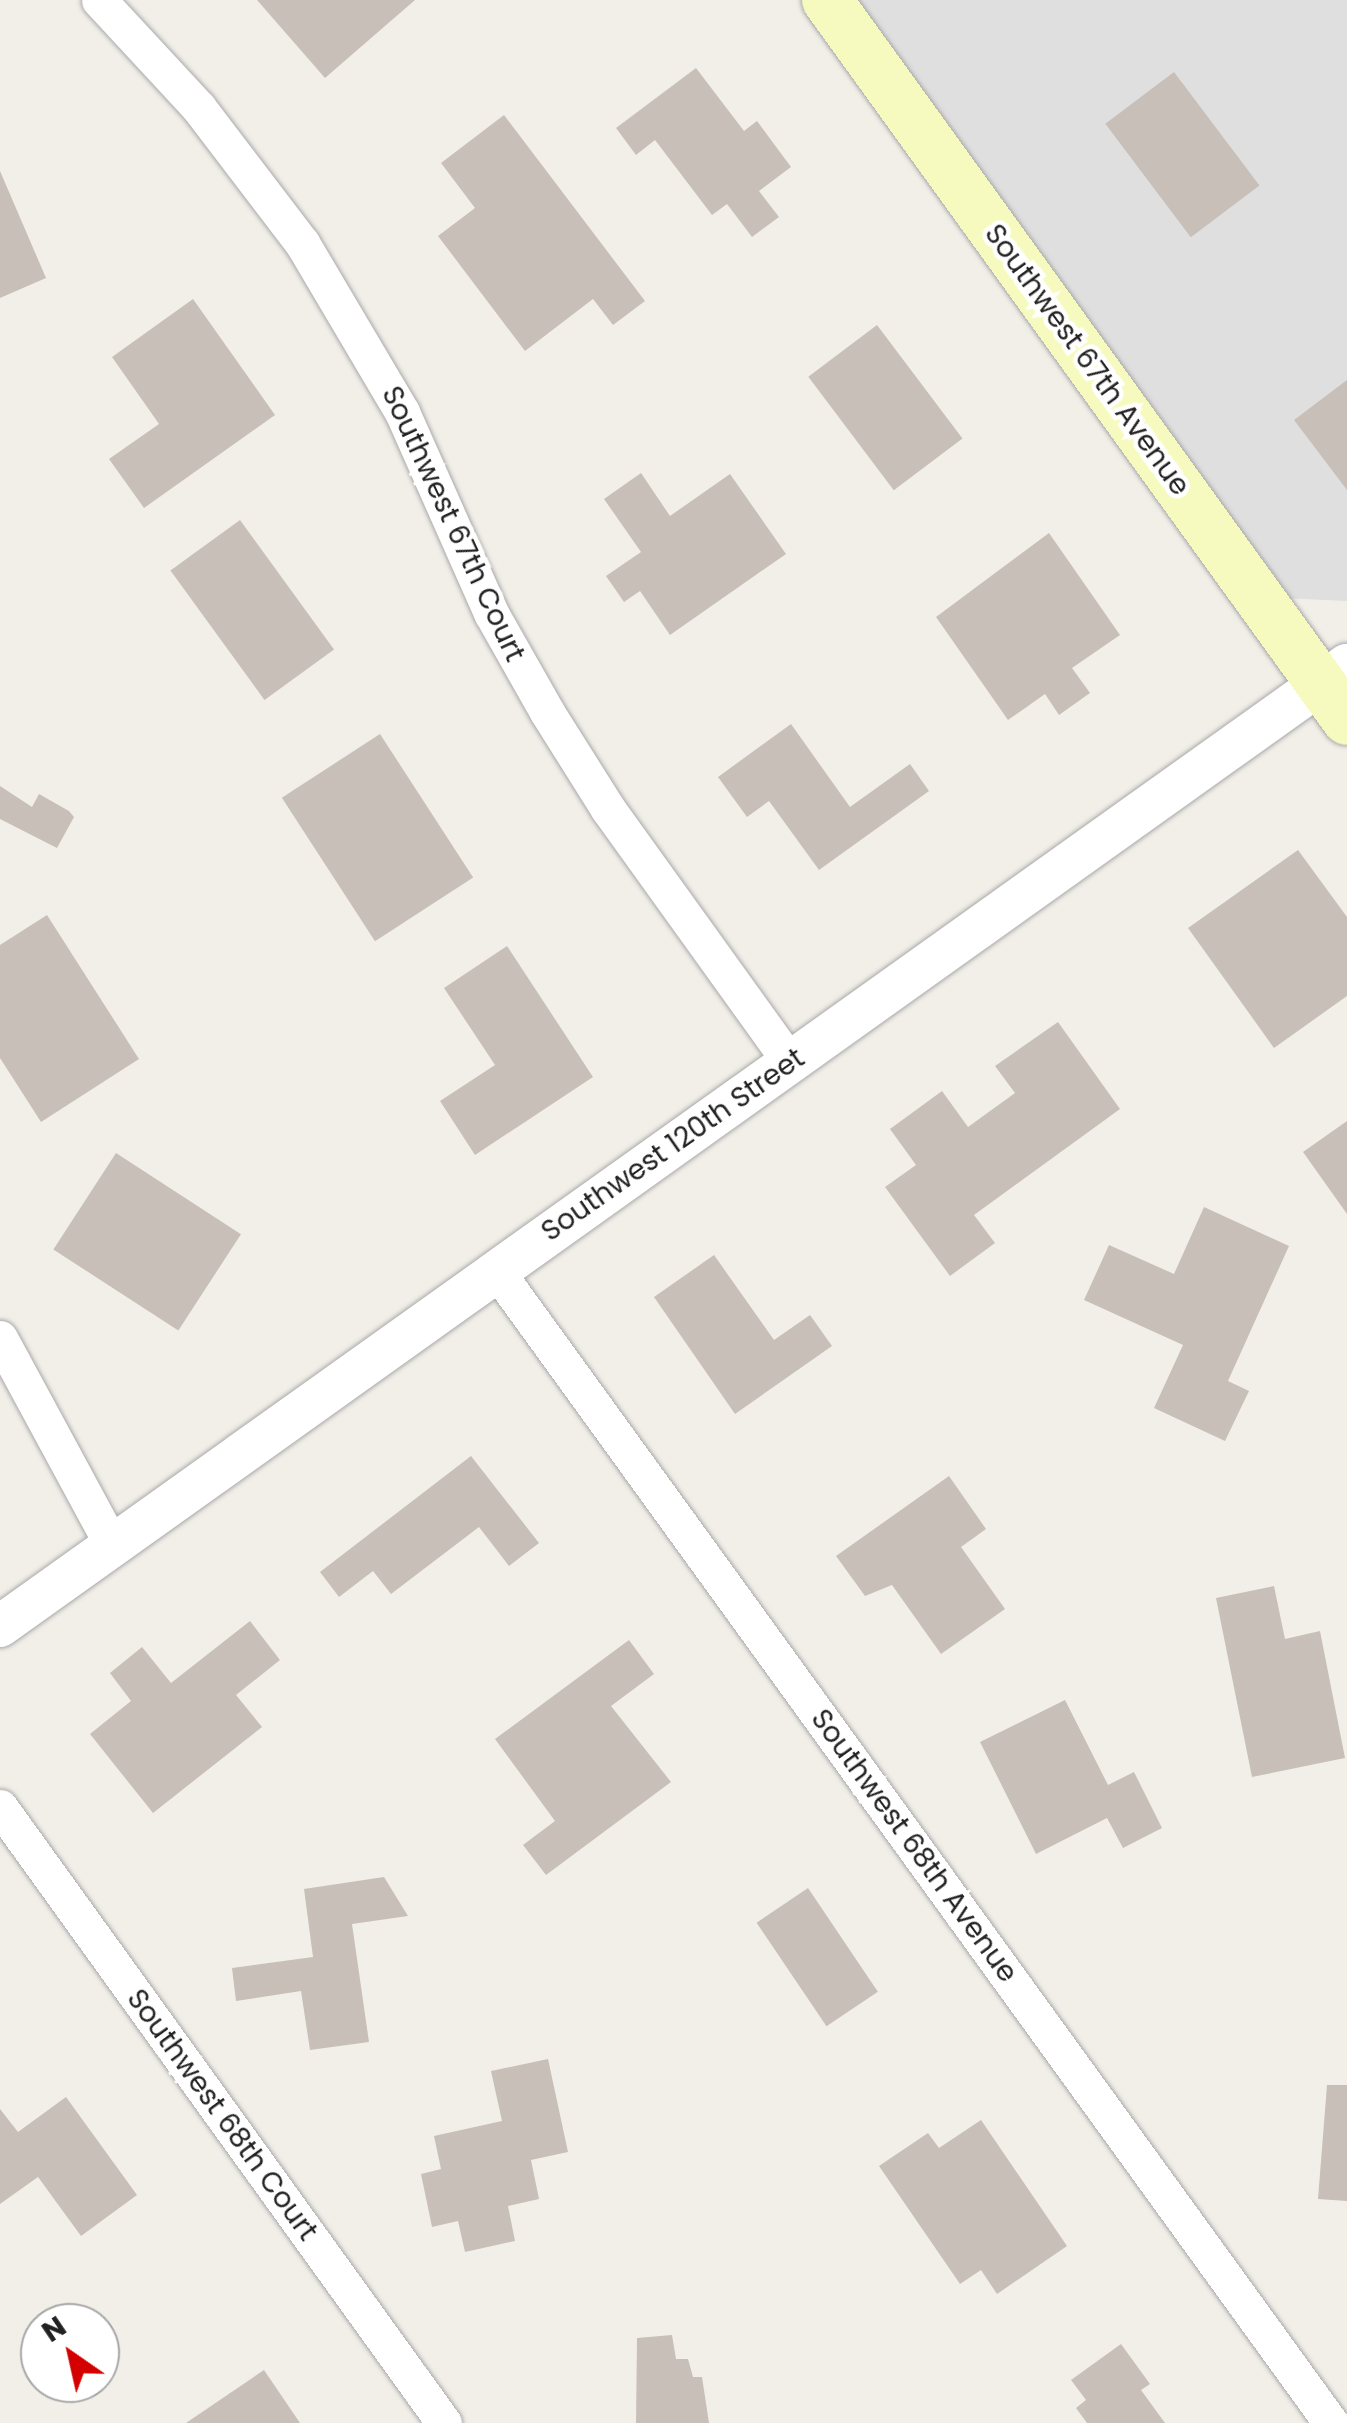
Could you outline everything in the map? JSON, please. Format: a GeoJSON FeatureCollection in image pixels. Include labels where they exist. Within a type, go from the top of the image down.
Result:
{"type":"FeatureCollection","features":[{"type":"Feature","properties":{"kind":"main road","name":"Southwest 67th Avenue"},"geometry":{"type":"LineString","coordinates":[[827,0],[1338,689]]}},
{"type":"Feature","properties":{"kind":"street","name":"Southwest 67th Court"},"geometry":{"type":"LineString","coordinates":[[99,0],[199,108],[302,243],[402,412],[527,679],[608,809],[790,1062]]}},
{"type":"Feature","properties":{"kind":"street","name":"Southwest 120th Street"},"geometry":{"type":"LineString","coordinates":[[0,1626],[790,1062],[1338,689]]}},
{"type":"Feature","properties":{"kind":"street","name":"Southwest 68th Avenue"},"geometry":{"type":"LineString","coordinates":[[496,1270],[1331,2423]]}},
{"type":"Feature","properties":{"kind":"street"},"geometry":{"type":"LineString","coordinates":[[0,1338],[112,1546]]}},
{"type":"Feature","properties":{"kind":"street","name":"Southwest 68th Court"},"geometry":{"type":"LineString","coordinates":[[0,1806],[444,2423]]}},
{"type":"Feature","properties":{"kind":"shaded area"},"geometry":{"type":"Polygon","coordinates":[[[854,0],[1347,0],[1347,601],[1282,598],[854,0]]]}},
{"type":"Feature","properties":{"kind":"building"},"geometry":{"type":"Polygon","coordinates":[[[257,0],[415,0],[325,78],[257,0]]]}},
{"type":"Feature","properties":{"kind":"building"},"geometry":{"type":"Polygon","coordinates":[[[696,68],[744,131],[757,121],[791,167],[759,191],[779,217],[752,237],[727,204],[712,215],[655,140],[636,155],[616,128],[696,68]]]}},
{"type":"Feature","properties":{"kind":"building"},"geometry":{"type":"Polygon","coordinates":[[[1174,72],[1259,185],[1191,237],[1105,124],[1174,72]]]}},
{"type":"Feature","properties":{"kind":"building"},"geometry":{"type":"Polygon","coordinates":[[[504,115],[645,301],[613,325],[593,299],[525,351],[438,236],[475,208],[441,163],[504,115]]]}},
{"type":"Feature","properties":{"kind":"building"},"geometry":{"type":"Polygon","coordinates":[[[0,171],[46,278],[0,298],[0,171]]]}},
{"type":"Feature","properties":{"kind":"building"},"geometry":{"type":"Polygon","coordinates":[[[193,299],[275,415],[144,508],[109,459],[159,424],[112,357],[193,299]]]}},
{"type":"Feature","properties":{"kind":"building"},"geometry":{"type":"Polygon","coordinates":[[[877,325],[962,438],[894,490],[808,377],[877,325]]]}},
{"type":"Feature","properties":{"kind":"building"},"geometry":{"type":"Polygon","coordinates":[[[1347,380],[1347,490],[1294,420],[1347,380]]]}},
{"type":"Feature","properties":{"kind":"building"},"geometry":{"type":"Polygon","coordinates":[[[641,473],[670,516],[730,474],[786,554],[670,635],[640,591],[624,602],[606,576],[641,552],[604,499],[641,473]]]}},
{"type":"Feature","properties":{"kind":"building"},"geometry":{"type":"Polygon","coordinates":[[[240,520],[334,649],[264,700],[170,571],[240,520]]]}},
{"type":"Feature","properties":{"kind":"building"},"geometry":{"type":"Polygon","coordinates":[[[1049,533],[1120,635],[1072,668],[1090,693],[1059,715],[1045,694],[1008,720],[936,617],[1049,533]]]}},
{"type":"Feature","properties":{"kind":"building"},"geometry":{"type":"Polygon","coordinates":[[[791,724],[850,807],[910,764],[929,791],[819,870],[769,801],[747,817],[718,777],[791,724]]]}},
{"type":"Feature","properties":{"kind":"building"},"geometry":{"type":"Polygon","coordinates":[[[380,734],[473,877],[375,941],[282,798],[380,734]]]}},
{"type":"Feature","properties":{"kind":"building"},"geometry":{"type":"Polygon","coordinates":[[[0,786],[32,807],[39,794],[69,811],[74,817],[57,848],[0,819],[0,786]]]}},
{"type":"Feature","properties":{"kind":"building"},"geometry":{"type":"Polygon","coordinates":[[[1298,850],[1347,917],[1347,996],[1274,1048],[1188,928],[1298,850]]]}},
{"type":"Feature","properties":{"kind":"building"},"geometry":{"type":"Polygon","coordinates":[[[47,915],[139,1059],[41,1122],[0,1058],[0,945],[47,915]]]}},
{"type":"Feature","properties":{"kind":"building"},"geometry":{"type":"Polygon","coordinates":[[[507,946],[593,1077],[475,1155],[440,1101],[495,1065],[444,988],[507,946]]]}},
{"type":"Feature","properties":{"kind":"building"},"geometry":{"type":"Polygon","coordinates":[[[1058,1022],[1120,1109],[974,1215],[995,1243],[950,1276],[885,1187],[916,1165],[890,1129],[942,1091],[968,1127],[1015,1093],[995,1066],[1058,1022]]]}},
{"type":"Feature","properties":{"kind":"building"},"geometry":{"type":"Polygon","coordinates":[[[1347,1121],[1347,1214],[1303,1152],[1347,1121]]]}},
{"type":"Feature","properties":{"kind":"building"},"geometry":{"type":"Polygon","coordinates":[[[116,1153],[241,1234],[178,1331],[53,1249],[116,1153]]]}},
{"type":"Feature","properties":{"kind":"building"},"geometry":{"type":"Polygon","coordinates":[[[1204,1207],[1289,1246],[1228,1381],[1249,1391],[1225,1441],[1154,1408],[1183,1345],[1084,1300],[1109,1245],[1174,1274],[1204,1207]]]}},
{"type":"Feature","properties":{"kind":"building"},"geometry":{"type":"Polygon","coordinates":[[[714,1255],[774,1340],[810,1315],[832,1346],[735,1414],[654,1297],[714,1255]]]}},
{"type":"Feature","properties":{"kind":"building"},"geometry":{"type":"Polygon","coordinates":[[[471,1456],[539,1543],[509,1566],[479,1527],[391,1594],[373,1571],[339,1597],[320,1572],[471,1456]]]}},
{"type":"Feature","properties":{"kind":"building"},"geometry":{"type":"Polygon","coordinates":[[[949,1476],[986,1529],[961,1547],[1005,1609],[941,1654],[892,1585],[865,1596],[836,1556],[949,1476]]]}},
{"type":"Feature","properties":{"kind":"building"},"geometry":{"type":"Polygon","coordinates":[[[1274,1586],[1285,1639],[1320,1631],[1345,1758],[1252,1777],[1216,1598],[1274,1586]]]}},
{"type":"Feature","properties":{"kind":"building"},"geometry":{"type":"Polygon","coordinates":[[[250,1621],[280,1660],[236,1695],[262,1727],[153,1813],[90,1734],[131,1701],[110,1673],[142,1647],[171,1683],[250,1621]]]}},
{"type":"Feature","properties":{"kind":"building"},"geometry":{"type":"Polygon","coordinates":[[[629,1640],[654,1674],[611,1706],[671,1782],[546,1875],[523,1845],[555,1821],[495,1739],[629,1640]]]}},
{"type":"Feature","properties":{"kind":"building"},"geometry":{"type":"Polygon","coordinates":[[[1065,1700],[1108,1785],[1134,1772],[1162,1828],[1123,1848],[1107,1818],[1036,1854],[980,1742],[1065,1700]]]}},
{"type":"Feature","properties":{"kind":"building"},"geometry":{"type":"Polygon","coordinates":[[[384,1877],[408,1916],[352,1924],[369,2042],[310,2050],[301,1991],[236,2001],[232,1968],[313,1957],[304,1889],[384,1877]]]}},
{"type":"Feature","properties":{"kind":"building"},"geometry":{"type":"Polygon","coordinates":[[[808,1888],[878,1992],[826,2026],[757,1923],[808,1888]]]}},
{"type":"Feature","properties":{"kind":"building"},"geometry":{"type":"Polygon","coordinates":[[[548,2059],[568,2152],[531,2160],[539,2199],[508,2206],[515,2241],[465,2252],[458,2221],[432,2227],[421,2174],[441,2169],[434,2136],[502,2121],[491,2071],[548,2059]]]}},
{"type":"Feature","properties":{"kind":"building"},"geometry":{"type":"Polygon","coordinates":[[[1327,2085],[1347,2085],[1347,2201],[1318,2199],[1327,2085]]]}},
{"type":"Feature","properties":{"kind":"building"},"geometry":{"type":"Polygon","coordinates":[[[66,2097],[137,2195],[81,2236],[38,2177],[0,2204],[0,2109],[18,2132],[66,2097]]]}},
{"type":"Feature","properties":{"kind":"building"},"geometry":{"type":"Polygon","coordinates":[[[981,2120],[1067,2246],[997,2294],[981,2270],[960,2284],[879,2166],[928,2133],[939,2148],[981,2120]]]}},
{"type":"Feature","properties":{"kind":"building"},"geometry":{"type":"Polygon","coordinates":[[[672,2335],[676,2359],[688,2359],[693,2377],[702,2377],[709,2423],[636,2423],[637,2338],[672,2335]]]}},
{"type":"Feature","properties":{"kind":"building"},"geometry":{"type":"Polygon","coordinates":[[[1121,2344],[1150,2384],[1141,2390],[1165,2423],[1087,2423],[1076,2408],[1086,2400],[1071,2380],[1121,2344]]]}},
{"type":"Feature","properties":{"kind":"building"},"geometry":{"type":"Polygon","coordinates":[[[264,2370],[300,2423],[186,2423],[264,2370]]]}}]}
